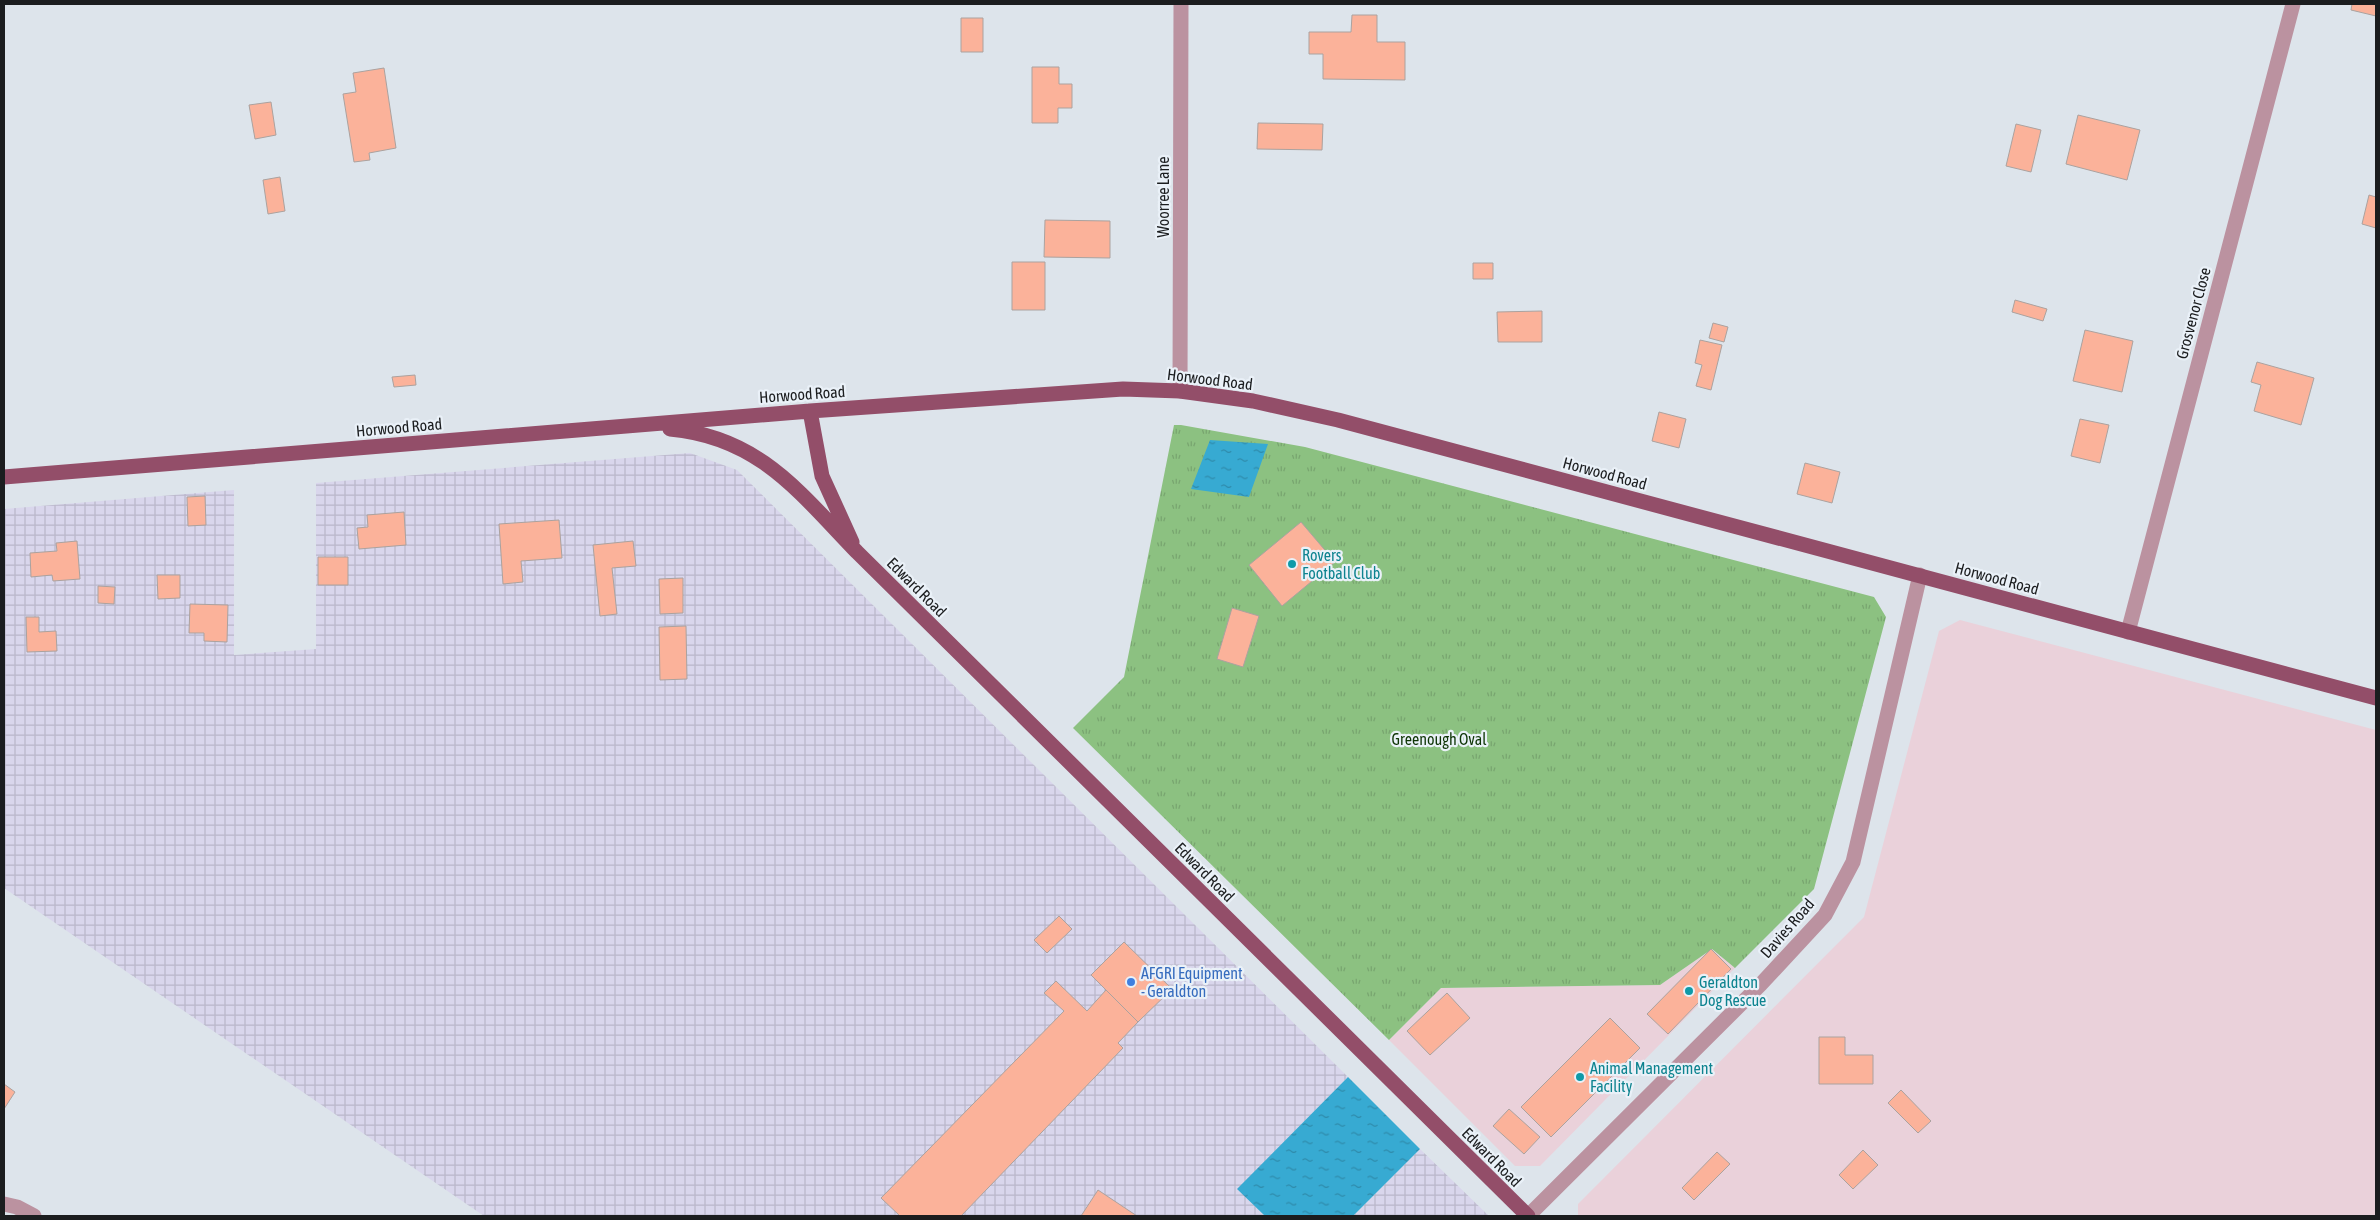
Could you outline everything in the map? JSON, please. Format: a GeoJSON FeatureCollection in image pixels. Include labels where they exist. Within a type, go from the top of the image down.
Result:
{"type":"FeatureCollection","features":[{"type":"Feature","properties":{"kind":"main road","name":"Horwood Road"},"geometry":{"type":"LineString","coordinates":[[4,477],[810,411],[1123,389],[1180,391],[1252,401],[1338,420],[2376,698]]}},
{"type":"Feature","properties":{"kind":"main road","name":"Edward Road"},"geometry":{"type":"LineString","coordinates":[[810,411],[822,476],[857,552]]}},
{"type":"Feature","properties":{"kind":"main road","name":"Edward Road"},"geometry":{"type":"LineString","coordinates":[[632,425],[690,430],[714,436],[747,451],[781,474],[857,552],[1528,1216]]}},
{"type":"Feature","properties":{"kind":"street","name":"Woorree Lane"},"geometry":{"type":"LineString","coordinates":[[1180,391],[1181,4]]}},
{"type":"Feature","properties":{"kind":"street","name":"Grosvenor Close"},"geometry":{"type":"LineString","coordinates":[[2128,632],[2293,4]]}},
{"type":"Feature","properties":{"kind":"street","name":"Davies Road"},"geometry":{"type":"LineString","coordinates":[[1528,1216],[1761,984],[1825,915],[1854,862],[1920,575]]}},
{"type":"Feature","properties":{"kind":"street"},"geometry":{"type":"LineString","coordinates":[[4,1204],[17,1207],[34,1216]]}},
{"type":"Feature","properties":{"kind":"shaded area"},"geometry":{"type":"Polygon","coordinates":[[[690,453],[737,470],[1348,1077],[1238,1189],[1265,1216],[484,1216],[4,888],[4,509],[234,490],[234,655],[316,649],[316,483],[690,453]]]}},
{"type":"Feature","properties":{"kind":"shaded area"},"geometry":{"type":"Polygon","coordinates":[[[1960,620],[2376,730],[2376,1216],[1578,1216],[1578,1204],[1864,917],[1939,631],[1960,620]]]}},
{"type":"Feature","properties":{"kind":"shaded area"},"geometry":{"type":"Polygon","coordinates":[[[1712,949],[1735,968],[1540,1166],[1515,1166],[1389,1040],[1441,988],[1660,985],[1712,949]]]}},
{"type":"Feature","properties":{"kind":"shaded area"},"geometry":{"type":"Polygon","coordinates":[[[1420,1149],[1489,1216],[1353,1216],[1420,1149]]]}},
{"type":"Feature","properties":{"kind":"green space","name":"Greenough Oval"},"geometry":{"type":"Polygon","coordinates":[[[1174,425],[1305,447],[1874,597],[1886,617],[1814,889],[1735,968],[1712,949],[1660,985],[1441,988],[1389,1040],[1073,728],[1124,677],[1174,425]]]}},
{"type":"Feature","properties":{"kind":"water"},"geometry":{"type":"Polygon","coordinates":[[[1210,440],[1268,444],[1249,497],[1191,489],[1210,440]]]}},
{"type":"Feature","properties":{"kind":"water"},"geometry":{"type":"Polygon","coordinates":[[[1348,1077],[1420,1149],[1353,1216],[1265,1216],[1237,1189],[1348,1077]]]}},
{"type":"Feature","properties":{"kind":"building"},"geometry":{"type":"Polygon","coordinates":[[[2352,4],[2376,4],[2376,16],[2351,10],[2352,4]]]}},
{"type":"Feature","properties":{"kind":"building"},"geometry":{"type":"Polygon","coordinates":[[[1352,15],[1377,15],[1377,42],[1405,42],[1405,80],[1323,79],[1323,54],[1309,54],[1309,32],[1351,32],[1352,15]]]}},
{"type":"Feature","properties":{"kind":"building"},"geometry":{"type":"Polygon","coordinates":[[[961,18],[983,18],[983,52],[961,52],[961,18]]]}},
{"type":"Feature","properties":{"kind":"building"},"geometry":{"type":"Polygon","coordinates":[[[1032,67],[1059,67],[1059,84],[1072,84],[1072,108],[1058,108],[1058,123],[1032,123],[1032,67]]]}},
{"type":"Feature","properties":{"kind":"building"},"geometry":{"type":"Polygon","coordinates":[[[384,68],[396,148],[369,153],[370,160],[354,162],[343,94],[356,92],[353,73],[384,68]]]}},
{"type":"Feature","properties":{"kind":"building"},"geometry":{"type":"Polygon","coordinates":[[[271,102],[276,135],[255,139],[249,105],[271,102]]]}},
{"type":"Feature","properties":{"kind":"building"},"geometry":{"type":"Polygon","coordinates":[[[2078,115],[2140,130],[2127,180],[2066,164],[2078,115]]]}},
{"type":"Feature","properties":{"kind":"building"},"geometry":{"type":"Polygon","coordinates":[[[1258,123],[1323,124],[1322,150],[1257,149],[1258,123]]]}},
{"type":"Feature","properties":{"kind":"building"},"geometry":{"type":"Polygon","coordinates":[[[2016,124],[2041,130],[2031,172],[2006,166],[2016,124]]]}},
{"type":"Feature","properties":{"kind":"building"},"geometry":{"type":"Polygon","coordinates":[[[280,177],[285,211],[268,214],[263,180],[280,177]]]}},
{"type":"Feature","properties":{"kind":"building"},"geometry":{"type":"Polygon","coordinates":[[[2369,195],[2376,197],[2376,228],[2362,224],[2369,195]]]}},
{"type":"Feature","properties":{"kind":"building"},"geometry":{"type":"Polygon","coordinates":[[[1045,220],[1110,221],[1110,258],[1044,257],[1045,220]]]}},
{"type":"Feature","properties":{"kind":"building"},"geometry":{"type":"Polygon","coordinates":[[[1012,262],[1045,262],[1045,310],[1012,310],[1012,262]]]}},
{"type":"Feature","properties":{"kind":"building"},"geometry":{"type":"Polygon","coordinates":[[[1473,263],[1493,263],[1493,279],[1473,279],[1473,263]]]}},
{"type":"Feature","properties":{"kind":"building"},"geometry":{"type":"Polygon","coordinates":[[[2015,300],[2047,309],[2043,321],[2012,312],[2015,300]]]}},
{"type":"Feature","properties":{"kind":"building"},"geometry":{"type":"Polygon","coordinates":[[[1542,311],[1542,342],[1498,342],[1497,312],[1542,311]]]}},
{"type":"Feature","properties":{"kind":"building"},"geometry":{"type":"Polygon","coordinates":[[[1713,323],[1728,327],[1724,342],[1709,338],[1713,323]]]}},
{"type":"Feature","properties":{"kind":"building"},"geometry":{"type":"Polygon","coordinates":[[[2085,330],[2133,341],[2122,392],[2073,381],[2085,330]]]}},
{"type":"Feature","properties":{"kind":"building"},"geometry":{"type":"Polygon","coordinates":[[[1700,340],[1722,345],[1711,390],[1696,386],[1702,365],[1695,363],[1700,340]]]}},
{"type":"Feature","properties":{"kind":"building"},"geometry":{"type":"Polygon","coordinates":[[[2257,362],[2314,378],[2301,425],[2254,411],[2261,385],[2251,382],[2257,362]]]}},
{"type":"Feature","properties":{"kind":"building"},"geometry":{"type":"Polygon","coordinates":[[[415,375],[416,385],[394,387],[392,377],[415,375]]]}},
{"type":"Feature","properties":{"kind":"building"},"geometry":{"type":"Polygon","coordinates":[[[1659,412],[1686,419],[1679,448],[1652,441],[1659,412]]]}},
{"type":"Feature","properties":{"kind":"building"},"geometry":{"type":"Polygon","coordinates":[[[2080,419],[2109,425],[2100,463],[2071,456],[2080,419]]]}},
{"type":"Feature","properties":{"kind":"building"},"geometry":{"type":"Polygon","coordinates":[[[1805,463],[1840,472],[1832,503],[1797,494],[1805,463]]]}},
{"type":"Feature","properties":{"kind":"building"},"geometry":{"type":"Polygon","coordinates":[[[205,496],[206,525],[188,526],[187,497],[205,496]]]}},
{"type":"Feature","properties":{"kind":"building"},"geometry":{"type":"Polygon","coordinates":[[[404,512],[406,545],[359,549],[357,528],[368,527],[367,515],[404,512]]]}},
{"type":"Feature","properties":{"kind":"building"},"geometry":{"type":"Polygon","coordinates":[[[559,520],[562,558],[521,561],[523,582],[503,584],[499,524],[559,520]]]}},
{"type":"Feature","properties":{"kind":"building","name":"Rovers Football Club"},"geometry":{"type":"Polygon","coordinates":[[[1301,522],[1335,562],[1282,606],[1249,565],[1301,522]]]}},
{"type":"Feature","properties":{"kind":"building"},"geometry":{"type":"Polygon","coordinates":[[[77,541],[80,579],[53,581],[52,575],[31,577],[30,553],[57,551],[56,543],[77,541]]]}},
{"type":"Feature","properties":{"kind":"building"},"geometry":{"type":"Polygon","coordinates":[[[633,541],[636,566],[612,568],[617,614],[600,616],[593,545],[633,541]]]}},
{"type":"Feature","properties":{"kind":"building"},"geometry":{"type":"Polygon","coordinates":[[[318,557],[348,557],[348,585],[318,585],[318,557]]]}},
{"type":"Feature","properties":{"kind":"building"},"geometry":{"type":"Polygon","coordinates":[[[157,575],[180,575],[180,598],[158,599],[157,575]]]}},
{"type":"Feature","properties":{"kind":"building"},"geometry":{"type":"Polygon","coordinates":[[[683,578],[683,613],[660,614],[659,579],[683,578]]]}},
{"type":"Feature","properties":{"kind":"building"},"geometry":{"type":"Polygon","coordinates":[[[98,586],[115,587],[114,604],[98,603],[98,586]]]}},
{"type":"Feature","properties":{"kind":"building"},"geometry":{"type":"Polygon","coordinates":[[[190,604],[228,605],[227,642],[204,641],[204,633],[189,633],[190,604]]]}},
{"type":"Feature","properties":{"kind":"building"},"geometry":{"type":"Polygon","coordinates":[[[1232,608],[1259,616],[1243,667],[1217,659],[1232,608]]]}},
{"type":"Feature","properties":{"kind":"building"},"geometry":{"type":"Polygon","coordinates":[[[26,617],[39,617],[39,632],[56,631],[57,651],[27,652],[26,617]]]}},
{"type":"Feature","properties":{"kind":"building"},"geometry":{"type":"Polygon","coordinates":[[[686,626],[687,679],[660,680],[659,627],[686,626]]]}},
{"type":"Feature","properties":{"kind":"building"},"geometry":{"type":"Polygon","coordinates":[[[1059,916],[1072,929],[1047,953],[1034,940],[1059,916]]]}},
{"type":"Feature","properties":{"kind":"building","name":"AFGRI Equipment - Geraldton"},"geometry":{"type":"Polygon","coordinates":[[[1124,942],[1172,989],[1138,1022],[1091,975],[1124,942]]]}},
{"type":"Feature","properties":{"kind":"building","name":"Geraldton Dog Rescue"},"geometry":{"type":"Polygon","coordinates":[[[1711,949],[1731,969],[1668,1034],[1647,1014],[1711,949]]]}},
{"type":"Feature","properties":{"kind":"building"},"geometry":{"type":"Polygon","coordinates":[[[1056,981],[1087,1011],[1106,990],[1138,1022],[1118,1043],[1123,1048],[961,1216],[900,1216],[881,1198],[1064,1011],[1044,993],[1056,981]]]}},
{"type":"Feature","properties":{"kind":"building"},"geometry":{"type":"Polygon","coordinates":[[[1447,993],[1470,1018],[1430,1055],[1407,1031],[1447,993]]]}},
{"type":"Feature","properties":{"kind":"building","name":"Animal Management Facility"},"geometry":{"type":"Polygon","coordinates":[[[1610,1018],[1640,1048],[1551,1137],[1521,1107],[1610,1018]]]}},
{"type":"Feature","properties":{"kind":"building"},"geometry":{"type":"Polygon","coordinates":[[[1819,1037],[1845,1037],[1845,1055],[1873,1055],[1873,1084],[1819,1084],[1819,1037]]]}},
{"type":"Feature","properties":{"kind":"building"},"geometry":{"type":"Polygon","coordinates":[[[4,1084],[15,1092],[4,1109],[4,1084]]]}},
{"type":"Feature","properties":{"kind":"building"},"geometry":{"type":"Polygon","coordinates":[[[1901,1090],[1931,1121],[1918,1133],[1888,1103],[1901,1090]]]}},
{"type":"Feature","properties":{"kind":"building"},"geometry":{"type":"Polygon","coordinates":[[[1509,1109],[1540,1137],[1524,1154],[1493,1126],[1509,1109]]]}},
{"type":"Feature","properties":{"kind":"building"},"geometry":{"type":"Polygon","coordinates":[[[1863,1150],[1878,1165],[1853,1189],[1839,1175],[1863,1150]]]}},
{"type":"Feature","properties":{"kind":"building"},"geometry":{"type":"Polygon","coordinates":[[[1717,1152],[1730,1164],[1694,1200],[1682,1188],[1717,1152]]]}},
{"type":"Feature","properties":{"kind":"building"},"geometry":{"type":"Polygon","coordinates":[[[1098,1190],[1137,1216],[1081,1216],[1098,1190]]]}},
{"type":"Feature","properties":{"kind":"place","name":"Rovers Football Club"},"geometry":{"type":"Point","coordinates":[1292,564]}},
{"type":"Feature","properties":{"kind":"place","name":"AFGRI Equipment - Geraldton"},"geometry":{"type":"Point","coordinates":[1131,982]}},
{"type":"Feature","properties":{"kind":"place","name":"Geraldton Dog Rescue"},"geometry":{"type":"Point","coordinates":[1689,991]}},
{"type":"Feature","properties":{"kind":"place","name":"Animal Management Facility"},"geometry":{"type":"Point","coordinates":[1580,1077]}}]}
